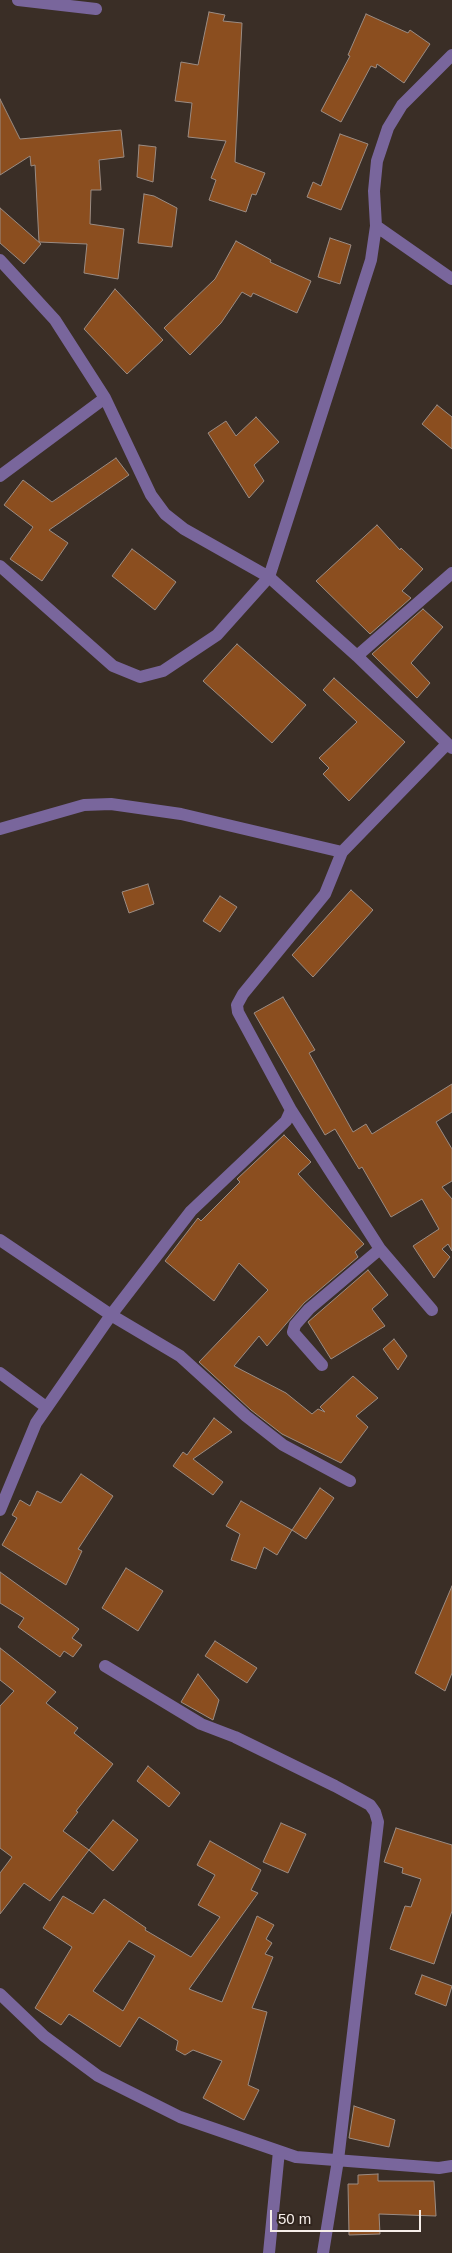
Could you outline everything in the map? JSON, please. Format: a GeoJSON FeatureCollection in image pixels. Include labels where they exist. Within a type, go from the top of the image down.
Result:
{"type":"FeatureCollection","features":[{"type":"Feature","properties":{"kind":"street"},"geometry":{"type":"LineString","coordinates":[[18,0],[96,9]]}},
{"type":"Feature","properties":{"kind":"street"},"geometry":{"type":"LineString","coordinates":[[0,566],[112,666],[140,677],[163,672],[217,635],[269,577],[371,260],[376,226],[374,191],[377,161],[388,128],[402,105],[452,55]]}},
{"type":"Feature","properties":{"kind":"street"},"geometry":{"type":"LineString","coordinates":[[376,226],[452,279]]}},
{"type":"Feature","properties":{"kind":"street"},"geometry":{"type":"LineString","coordinates":[[0,260],[55,320],[105,398],[151,495],[165,514],[184,529],[269,577],[357,656],[449,746],[342,852],[325,894],[244,994],[238,1005],[238,1012],[291,1110],[380,1249],[432,1310]]}},
{"type":"Feature","properties":{"kind":"street"},"geometry":{"type":"LineString","coordinates":[[0,476],[105,398]]}},
{"type":"Feature","properties":{"kind":"street"},"geometry":{"type":"LineString","coordinates":[[357,656],[452,573]]}},
{"type":"Feature","properties":{"kind":"street"},"geometry":{"type":"LineString","coordinates":[[0,829],[84,805],[111,804],[181,814],[342,852]]}},
{"type":"Feature","properties":{"kind":"street"},"geometry":{"type":"LineString","coordinates":[[0,1510],[36,1423],[111,1315],[191,1211],[286,1121],[291,1110]]}},
{"type":"Feature","properties":{"kind":"street"},"geometry":{"type":"LineString","coordinates":[[0,1240],[111,1315],[180,1356],[246,1416],[283,1445],[350,1481]]}},
{"type":"Feature","properties":{"kind":"street"},"geometry":{"type":"LineString","coordinates":[[322,1365],[293,1332],[295,1325],[309,1309],[380,1249]]}},
{"type":"Feature","properties":{"kind":"street"},"geometry":{"type":"LineString","coordinates":[[0,1373],[46,1407]]}},
{"type":"Feature","properties":{"kind":"street"},"geometry":{"type":"LineString","coordinates":[[104,1666],[201,1724],[236,1737],[335,1786],[370,1805],[375,1812],[378,1822],[338,2160],[323,2253]]}},
{"type":"Feature","properties":{"kind":"street"},"geometry":{"type":"LineString","coordinates":[[0,1994],[44,2036],[98,2076],[180,2117],[296,2157],[439,2168],[452,2166]]}},
{"type":"Feature","properties":{"kind":"street"},"geometry":{"type":"LineString","coordinates":[[268,2253],[279,2151]]}},
{"type":"Feature","properties":{"kind":"building"},"geometry":{"type":"Polygon","coordinates":[[[209,12],[225,15],[223,21],[242,23],[235,162],[265,173],[256,195],[252,194],[246,212],[209,200],[216,180],[211,178],[226,141],[188,137],[192,103],[175,101],[181,62],[198,65],[209,12]]]}},
{"type":"Feature","properties":{"kind":"building"},"geometry":{"type":"Polygon","coordinates":[[[366,14],[408,33],[410,30],[430,44],[404,83],[377,64],[376,68],[371,66],[341,122],[321,111],[350,56],[348,55],[366,14]]]}},
{"type":"Feature","properties":{"kind":"building"},"geometry":{"type":"Polygon","coordinates":[[[0,99],[20,139],[121,130],[124,157],[99,160],[101,190],[91,190],[90,224],[124,229],[118,279],[84,273],[87,244],[39,242],[35,165],[31,166],[30,156],[0,175],[0,99]]]}},
{"type":"Feature","properties":{"kind":"building"},"geometry":{"type":"Polygon","coordinates":[[[340,134],[368,144],[341,210],[307,197],[313,182],[321,186],[340,134]]]}},
{"type":"Feature","properties":{"kind":"building"},"geometry":{"type":"Polygon","coordinates":[[[139,145],[156,147],[153,182],[137,177],[139,145]]]}},
{"type":"Feature","properties":{"kind":"building"},"geometry":{"type":"Polygon","coordinates":[[[144,194],[154,196],[177,208],[172,247],[138,243],[144,194]]]}},
{"type":"Feature","properties":{"kind":"building"},"geometry":{"type":"Polygon","coordinates":[[[0,208],[41,244],[24,264],[0,243],[0,208]]]}},
{"type":"Feature","properties":{"kind":"building"},"geometry":{"type":"Polygon","coordinates":[[[330,238],[351,245],[340,284],[318,277],[330,238]]]}},
{"type":"Feature","properties":{"kind":"building"},"geometry":{"type":"Polygon","coordinates":[[[236,241],[271,260],[270,262],[311,281],[297,313],[253,293],[251,297],[242,292],[221,323],[190,355],[164,328],[215,279],[236,241]]]}},
{"type":"Feature","properties":{"kind":"building"},"geometry":{"type":"Polygon","coordinates":[[[115,289],[163,340],[127,374],[84,329],[115,289]]]}},
{"type":"Feature","properties":{"kind":"building"},"geometry":{"type":"Polygon","coordinates":[[[437,405],[452,417],[452,449],[422,424],[437,405]]]}},
{"type":"Feature","properties":{"kind":"building"},"geometry":{"type":"Polygon","coordinates":[[[256,417],[279,442],[254,465],[264,481],[249,498],[208,433],[226,421],[236,436],[256,417]]]}},
{"type":"Feature","properties":{"kind":"building"},"geometry":{"type":"Polygon","coordinates":[[[116,458],[129,475],[49,530],[68,543],[42,581],[10,559],[33,527],[4,505],[23,480],[52,502],[116,458]]]}},
{"type":"Feature","properties":{"kind":"building"},"geometry":{"type":"Polygon","coordinates":[[[377,525],[400,550],[401,548],[423,569],[402,591],[411,598],[370,634],[316,581],[377,525]]]}},
{"type":"Feature","properties":{"kind":"building"},"geometry":{"type":"Polygon","coordinates":[[[132,549],[176,582],[155,610],[112,576],[132,549]]]}},
{"type":"Feature","properties":{"kind":"building"},"geometry":{"type":"Polygon","coordinates":[[[423,609],[443,627],[411,663],[430,683],[417,698],[372,654],[423,609]]]}},
{"type":"Feature","properties":{"kind":"building"},"geometry":{"type":"Polygon","coordinates":[[[237,644],[306,705],[272,743],[203,681],[237,644]]]}},
{"type":"Feature","properties":{"kind":"building"},"geometry":{"type":"Polygon","coordinates":[[[334,678],[405,742],[349,801],[323,774],[329,768],[319,758],[357,722],[323,690],[334,678]]]}},
{"type":"Feature","properties":{"kind":"building"},"geometry":{"type":"Polygon","coordinates":[[[148,884],[154,904],[129,913],[122,892],[148,884]]]}},
{"type":"Feature","properties":{"kind":"building"},"geometry":{"type":"Polygon","coordinates":[[[351,890],[373,910],[313,977],[292,955],[351,890]]]}},
{"type":"Feature","properties":{"kind":"building"},"geometry":{"type":"Polygon","coordinates":[[[220,896],[237,907],[220,932],[203,921],[220,896]]]}},
{"type":"Feature","properties":{"kind":"building"},"geometry":{"type":"Polygon","coordinates":[[[283,997],[315,1050],[309,1053],[353,1132],[366,1124],[372,1134],[452,1084],[452,1112],[436,1122],[452,1149],[452,1181],[442,1187],[452,1199],[452,1251],[448,1244],[442,1249],[450,1257],[434,1278],[413,1246],[439,1229],[422,1199],[391,1217],[362,1167],[359,1169],[335,1129],[325,1135],[254,1013],[283,997]]]}},
{"type":"Feature","properties":{"kind":"building"},"geometry":{"type":"Polygon","coordinates":[[[284,1135],[311,1162],[298,1174],[364,1244],[355,1252],[358,1257],[304,1303],[267,1346],[259,1336],[234,1366],[286,1393],[312,1414],[318,1409],[325,1412],[320,1407],[353,1376],[378,1398],[356,1416],[368,1427],[341,1463],[282,1434],[251,1410],[199,1362],[268,1290],[239,1263],[214,1301],[165,1261],[198,1218],[201,1221],[240,1182],[237,1179],[284,1135]]]}},
{"type":"Feature","properties":{"kind":"building"},"geometry":{"type":"Polygon","coordinates":[[[368,1270],[388,1295],[372,1309],[385,1326],[331,1359],[308,1322],[368,1270]]]}},
{"type":"Feature","properties":{"kind":"building"},"geometry":{"type":"Polygon","coordinates":[[[394,1339],[407,1356],[398,1370],[383,1349],[394,1339]]]}},
{"type":"Feature","properties":{"kind":"building"},"geometry":{"type":"Polygon","coordinates":[[[214,1418],[232,1432],[193,1459],[223,1482],[213,1495],[173,1466],[183,1452],[187,1455],[214,1418]]]}},
{"type":"Feature","properties":{"kind":"building"},"geometry":{"type":"Polygon","coordinates":[[[81,1474],[113,1496],[78,1549],[82,1551],[66,1585],[2,1545],[17,1518],[12,1515],[20,1500],[30,1506],[37,1491],[61,1503],[81,1474]]]}},
{"type":"Feature","properties":{"kind":"building"},"geometry":{"type":"Polygon","coordinates":[[[320,1488],[334,1498],[306,1539],[292,1530],[320,1488]]]}},
{"type":"Feature","properties":{"kind":"building"},"geometry":{"type":"Polygon","coordinates":[[[241,1501],[292,1530],[277,1555],[264,1547],[256,1569],[231,1560],[240,1534],[226,1526],[241,1501]]]}},
{"type":"Feature","properties":{"kind":"building"},"geometry":{"type":"Polygon","coordinates":[[[126,1568],[163,1591],[138,1631],[102,1608],[126,1568]]]}},
{"type":"Feature","properties":{"kind":"building"},"geometry":{"type":"Polygon","coordinates":[[[0,1572],[79,1629],[72,1638],[82,1645],[73,1657],[64,1651],[60,1657],[18,1627],[24,1618],[0,1603],[0,1572]]]}},
{"type":"Feature","properties":{"kind":"building"},"geometry":{"type":"Polygon","coordinates":[[[452,1586],[452,1673],[445,1691],[415,1673],[452,1586]]]}},
{"type":"Feature","properties":{"kind":"building"},"geometry":{"type":"Polygon","coordinates":[[[215,1641],[257,1668],[247,1683],[205,1656],[215,1641]]]}},
{"type":"Feature","properties":{"kind":"building"},"geometry":{"type":"Polygon","coordinates":[[[0,1648],[56,1692],[46,1703],[78,1728],[74,1733],[113,1764],[76,1811],[78,1812],[63,1831],[89,1850],[50,1901],[24,1883],[0,1914],[0,1873],[12,1857],[0,1848],[0,1706],[14,1691],[0,1680],[0,1648]]]}},
{"type":"Feature","properties":{"kind":"building"},"geometry":{"type":"Polygon","coordinates":[[[198,1674],[219,1700],[213,1720],[181,1702],[198,1674]]]}},
{"type":"Feature","properties":{"kind":"building"},"geometry":{"type":"Polygon","coordinates":[[[148,1766],[180,1793],[169,1807],[137,1781],[148,1766]]]}},
{"type":"Feature","properties":{"kind":"building"},"geometry":{"type":"Polygon","coordinates":[[[113,1820],[138,1840],[113,1871],[89,1850],[113,1820]]]}},
{"type":"Feature","properties":{"kind":"building"},"geometry":{"type":"Polygon","coordinates":[[[281,1823],[306,1834],[288,1873],[263,1862],[281,1823]]]}},
{"type":"Feature","properties":{"kind":"building"},"geometry":{"type":"Polygon","coordinates":[[[396,1828],[452,1845],[452,1911],[434,1964],[390,1949],[405,1906],[411,1907],[421,1879],[402,1873],[403,1868],[384,1862],[396,1828]]]}},
{"type":"Feature","properties":{"kind":"building"},"geometry":{"type":"Polygon","coordinates":[[[210,1841],[261,1870],[251,1890],[258,1893],[189,1989],[222,2002],[257,1916],[274,1925],[266,1939],[272,1943],[265,1954],[273,1957],[252,2008],[267,2012],[248,2085],[259,2090],[244,2120],[203,2098],[222,2061],[193,2050],[185,2055],[176,2050],[178,2041],[139,2017],[120,2047],[69,2014],[61,2025],[35,2008],[72,1947],[43,1928],[63,1896],[93,1914],[104,1899],[146,1928],[145,1930],[191,1957],[220,1917],[198,1905],[215,1875],[197,1865],[210,1841]],[[129,1941],[93,1991],[123,2011],[155,1956],[129,1941]]]}},
{"type":"Feature","properties":{"kind":"building"},"geometry":{"type":"Polygon","coordinates":[[[422,1975],[452,1986],[446,2006],[415,1994],[422,1975]]]}},
{"type":"Feature","properties":{"kind":"building"},"geometry":{"type":"Polygon","coordinates":[[[354,2106],[395,2120],[389,2147],[349,2138],[354,2106]]]}},
{"type":"Feature","properties":{"kind":"building"},"geometry":{"type":"Polygon","coordinates":[[[378,2174],[378,2181],[434,2181],[436,2216],[379,2214],[380,2234],[349,2235],[348,2184],[358,2184],[358,2175],[378,2174]]]}}]}
